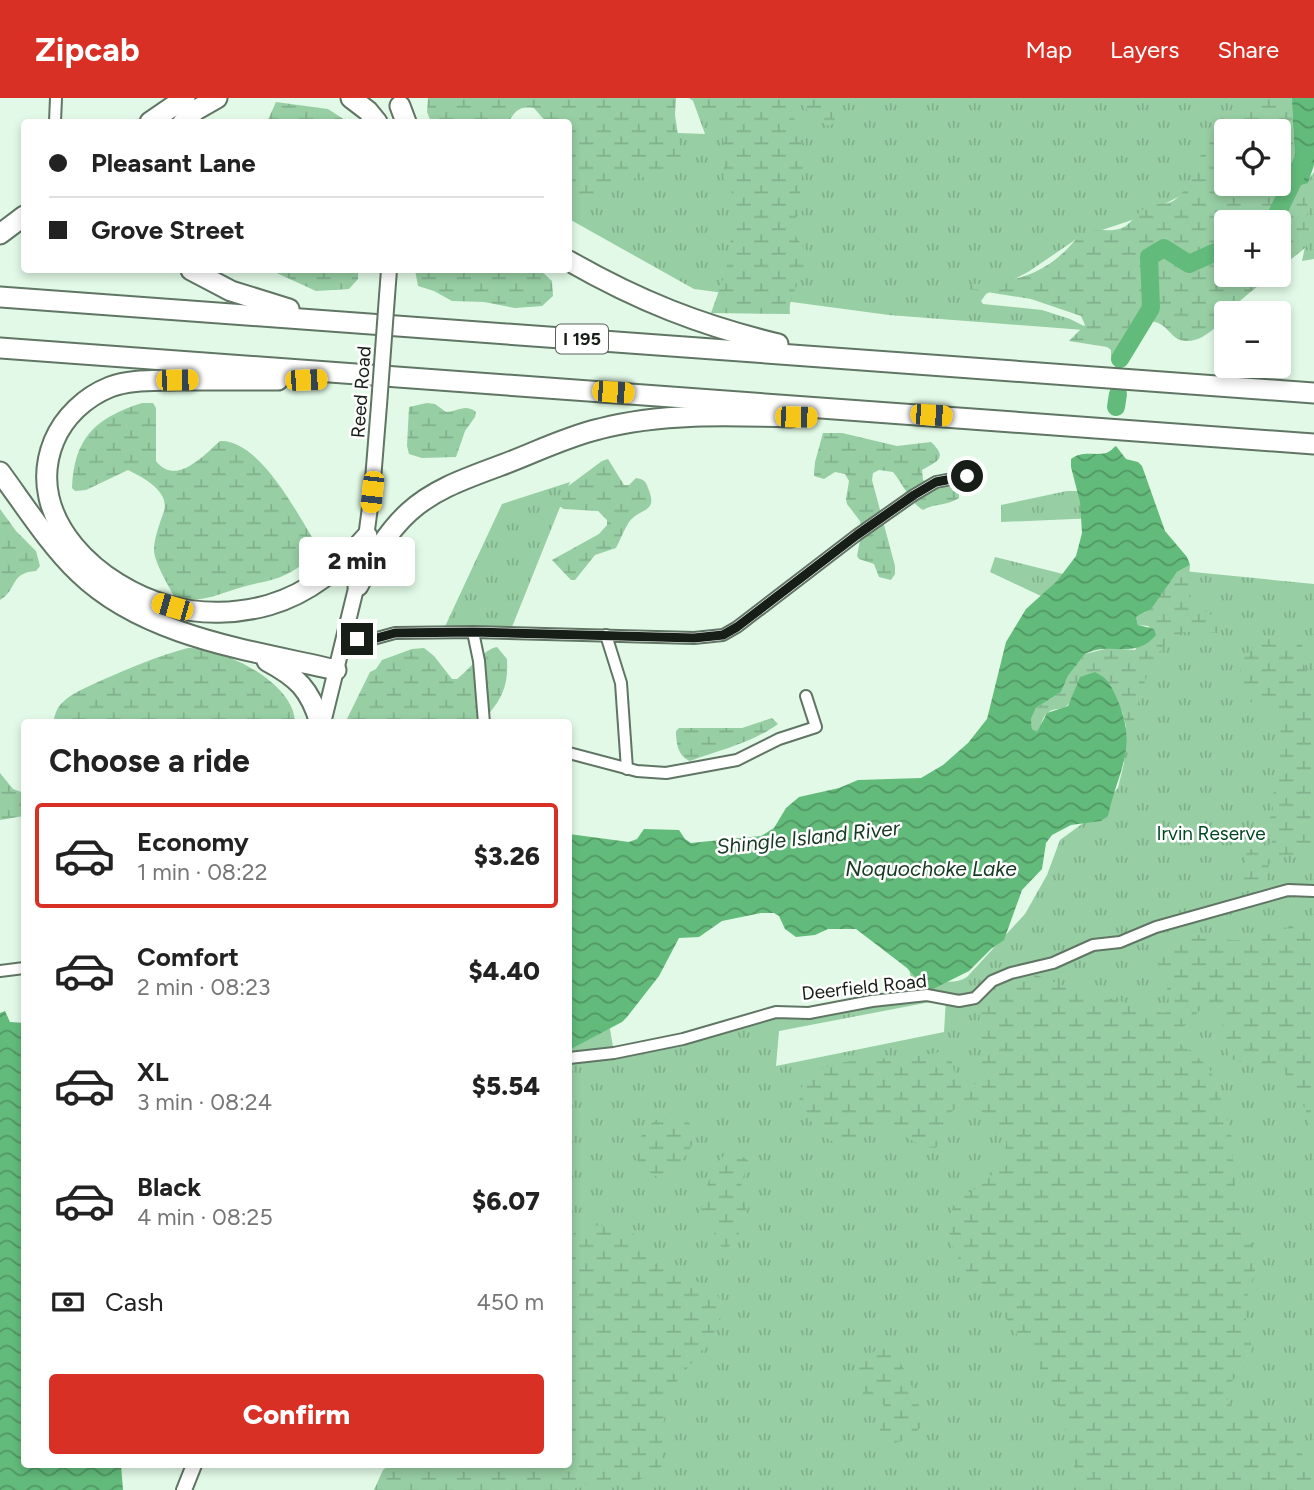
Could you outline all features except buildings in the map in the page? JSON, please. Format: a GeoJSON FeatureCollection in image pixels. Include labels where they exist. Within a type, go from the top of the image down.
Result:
{"type":"FeatureCollection","features":[{"type":"Feature","properties":{"kind":"highway"},"geometry":{"type":"LineString","coordinates":[[154,119],[185,98]]}},
{"type":"Feature","properties":{"kind":"highway"},"geometry":{"type":"LineString","coordinates":[[186,119],[218,98]]}},
{"type":"Feature","properties":{"kind":"highway"},"geometry":{"type":"LineString","coordinates":[[351,98],[375,119]]}},
{"type":"Feature","properties":{"kind":"highway"},"geometry":{"type":"LineString","coordinates":[[0,234],[21,218]]}},
{"type":"Feature","properties":{"kind":"highway"},"geometry":{"type":"LineString","coordinates":[[572,263],[639,298],[697,322],[834,357]]}},
{"type":"Feature","properties":{"kind":"highway"},"geometry":{"type":"LineString","coordinates":[[196,273],[244,296],[330,320]]}},
{"type":"Feature","properties":{"kind":"highway","name":"I 195"},"geometry":{"type":"LineString","coordinates":[[0,297],[1314,393]]}},
{"type":"Feature","properties":{"kind":"highway"},"geometry":{"type":"LineString","coordinates":[[0,348],[1314,444]]}},
{"type":"Feature","properties":{"kind":"highway"},"geometry":{"type":"LineString","coordinates":[[367,536],[328,576],[304,591],[280,601],[252,609],[224,612],[172,607],[145,598],[120,585],[96,568],[74,546],[59,526],[51,506],[47,487],[48,458],[57,435],[77,408],[97,393],[118,384],[143,381],[395,377]]}},
{"type":"Feature","properties":{"kind":"highway"},"geometry":{"type":"LineString","coordinates":[[358,586],[388,533],[408,512],[431,495],[596,429],[675,418],[904,413]]}},
{"type":"Feature","properties":{"kind":"highway"},"geometry":{"type":"LineString","coordinates":[[0,472],[60,553],[104,595],[126,609],[163,626],[244,649],[337,670]]}},
{"type":"Feature","properties":{"kind":"highway"},"geometry":{"type":"LineString","coordinates":[[244,649],[288,673],[302,685],[314,703],[320,719]]}},
{"type":"Feature","properties":{"kind":"street"},"geometry":{"type":"LineString","coordinates":[[54,119],[56,98]]}},
{"type":"Feature","properties":{"kind":"street","name":"Reed Road"},"geometry":{"type":"LineString","coordinates":[[322,719],[358,586],[367,536],[389,273]]}},
{"type":"Feature","properties":{"kind":"street"},"geometry":{"type":"LineString","coordinates":[[345,637],[366,641],[395,633],[473,632],[694,638],[723,635],[914,495],[936,482],[967,476]]}},
{"type":"Feature","properties":{"kind":"street"},"geometry":{"type":"LineString","coordinates":[[473,632],[480,661],[484,719]]}},
{"type":"Feature","properties":{"kind":"street"},"geometry":{"type":"LineString","coordinates":[[607,635],[621,683],[627,769]]}},
{"type":"Feature","properties":{"kind":"street"},"geometry":{"type":"LineString","coordinates":[[572,755],[627,769],[666,773],[737,760],[779,739],[816,727],[806,696]]}},
{"type":"Feature","properties":{"kind":"street","name":"Deerfield Road"},"geometry":{"type":"LineString","coordinates":[[572,1058],[614,1053],[683,1039],[776,1012],[809,1013],[872,1001],[928,995],[959,1001],[975,998],[992,981],[1011,973],[1053,963],[1093,946],[1120,943],[1156,928],[1287,890],[1314,891]]}},
{"type":"Feature","properties":{"kind":"street"},"geometry":{"type":"LineString","coordinates":[[0,971],[21,968]]}},
{"type":"Feature","properties":{"kind":"street"},"geometry":{"type":"LineString","coordinates":[[184,1490],[193,1468]]}},
{"type":"Feature","properties":{"kind":"green space"},"geometry":{"type":"Polygon","coordinates":[[[428,98],[676,98],[675,115],[681,155],[678,164],[662,175],[636,178],[609,187],[588,205],[579,205],[572,202],[572,119],[543,119],[534,108],[518,110],[510,119],[430,119],[427,112],[428,98]]]}},
{"type":"Feature","properties":{"kind":"green space"},"geometry":{"type":"Polygon","coordinates":[[[689,98],[789,98],[804,154],[800,193],[805,206],[791,226],[805,252],[806,263],[792,298],[790,314],[711,313],[726,271],[734,220],[734,198],[723,178],[724,151],[721,131],[710,115],[689,98]]]}},
{"type":"Feature","properties":{"kind":"green space"},"geometry":{"type":"Polygon","coordinates":[[[692,98],[1286,98],[1284,119],[1214,119],[1214,149],[1182,195],[1135,219],[1078,238],[1028,272],[986,294],[981,301],[983,304],[1042,310],[1070,319],[1086,327],[1084,330],[889,315],[694,289],[572,221],[572,129],[705,134],[692,98]]]}},
{"type":"Feature","properties":{"kind":"green space"},"geometry":{"type":"Polygon","coordinates":[[[795,98],[833,98],[835,122],[830,126],[820,122],[795,98]]]}},
{"type":"Feature","properties":{"kind":"green space"},"geometry":{"type":"Polygon","coordinates":[[[1261,98],[1292,98],[1293,181],[1299,186],[1308,183],[1307,215],[1310,238],[1305,248],[1291,259],[1291,210],[1214,210],[1214,287],[1257,287],[1240,301],[1214,301],[1214,328],[1202,337],[1179,340],[1161,324],[1148,321],[1127,352],[1118,360],[1111,357],[1111,350],[1107,347],[1069,341],[1085,325],[1081,316],[1031,299],[968,289],[974,284],[1010,280],[1032,273],[1052,262],[1083,234],[1115,230],[1127,225],[1144,209],[1175,200],[1190,181],[1214,126],[1214,196],[1291,196],[1291,119],[1220,119],[1250,110],[1261,98]]]}},
{"type":"Feature","properties":{"kind":"green space"},"geometry":{"type":"Polygon","coordinates":[[[276,102],[328,109],[343,119],[268,119],[276,102]]]}},
{"type":"Feature","properties":{"kind":"green space"},"geometry":{"type":"Polygon","coordinates":[[[1314,172],[1314,259],[1302,261],[1305,247],[1291,234],[1291,210],[1286,210],[1314,172]]]}},
{"type":"Feature","properties":{"kind":"green space"},"geometry":{"type":"Polygon","coordinates":[[[277,273],[358,273],[358,279],[349,289],[316,291],[277,273]]]}},
{"type":"Feature","properties":{"kind":"green space"},"geometry":{"type":"Polygon","coordinates":[[[416,273],[543,273],[552,281],[553,296],[542,306],[515,308],[484,302],[452,301],[418,286],[416,273]]]}},
{"type":"Feature","properties":{"kind":"green space"},"geometry":{"type":"Polygon","coordinates":[[[142,403],[153,403],[156,408],[156,461],[164,468],[172,471],[190,466],[220,441],[235,444],[262,464],[287,497],[315,542],[322,547],[296,569],[278,578],[204,599],[175,598],[154,553],[155,538],[165,504],[159,491],[128,470],[86,490],[75,491],[72,488],[77,455],[90,432],[112,415],[142,403]]]}},
{"type":"Feature","properties":{"kind":"green space"},"geometry":{"type":"Polygon","coordinates":[[[435,404],[446,412],[465,408],[476,412],[465,431],[456,457],[422,458],[409,454],[409,407],[435,404]]]}},
{"type":"Feature","properties":{"kind":"green space"},"geometry":{"type":"Polygon","coordinates":[[[823,433],[842,433],[897,446],[931,442],[940,456],[922,470],[923,480],[952,485],[959,490],[959,498],[954,501],[923,510],[893,472],[879,470],[873,473],[872,480],[895,566],[895,574],[891,580],[879,577],[874,564],[857,556],[862,530],[860,521],[847,504],[849,481],[845,474],[835,472],[824,479],[814,476],[823,433]]]}},
{"type":"Feature","properties":{"kind":"green space"},"geometry":{"type":"Polygon","coordinates":[[[608,459],[624,485],[629,485],[636,478],[645,482],[651,496],[650,506],[633,517],[616,548],[595,555],[575,580],[571,580],[552,560],[599,534],[607,525],[607,520],[598,511],[564,509],[557,505],[556,500],[567,487],[608,459]]]}},
{"type":"Feature","properties":{"kind":"green space"},"geometry":{"type":"Polygon","coordinates":[[[570,482],[510,632],[442,633],[502,504],[570,482]]]}},
{"type":"Feature","properties":{"kind":"green space"},"geometry":{"type":"Polygon","coordinates":[[[1078,491],[1097,518],[1001,522],[1001,505],[1078,491]]]}},
{"type":"Feature","properties":{"kind":"green space"},"geometry":{"type":"Polygon","coordinates":[[[0,509],[16,531],[36,551],[40,566],[36,571],[27,572],[18,578],[0,600],[0,509]]]}},
{"type":"Feature","properties":{"kind":"green space"},"geometry":{"type":"Polygon","coordinates":[[[995,557],[1067,575],[1041,596],[990,572],[995,557]]]}},
{"type":"Feature","properties":{"kind":"green space"},"geometry":{"type":"Polygon","coordinates":[[[1190,565],[1188,592],[1191,601],[1221,622],[1221,629],[1217,633],[1185,633],[1166,644],[1151,666],[1132,730],[1128,734],[1122,711],[1077,684],[1065,707],[1049,712],[1037,732],[1032,729],[1031,719],[1036,708],[1061,692],[1068,676],[1085,654],[1109,648],[1135,650],[1149,626],[1138,625],[1136,617],[1146,612],[1177,572],[1190,565]]]}},
{"type":"Feature","properties":{"kind":"green space","name":"Irvin Reserve"},"geometry":{"type":"Polygon","coordinates":[[[1183,571],[1314,584],[1314,1490],[478,1490],[558,1468],[572,1468],[572,1044],[608,1017],[613,1047],[913,989],[909,968],[945,982],[967,977],[1025,914],[1047,875],[1060,840],[1090,818],[1118,788],[1124,763],[1125,729],[1183,571]],[[946,999],[779,1031],[776,1066],[944,1032],[946,999]]]}},
{"type":"Feature","properties":{"kind":"green space"},"geometry":{"type":"Polygon","coordinates":[[[1269,639],[1292,640],[1302,644],[1303,664],[1308,673],[1314,673],[1314,855],[1282,855],[1269,864],[1266,880],[1262,885],[1250,886],[1243,879],[1241,871],[1245,866],[1247,849],[1265,849],[1272,842],[1271,837],[1264,832],[1265,824],[1273,814],[1281,738],[1276,719],[1246,698],[1239,679],[1246,655],[1269,639]]]}},
{"type":"Feature","properties":{"kind":"green space"},"geometry":{"type":"Polygon","coordinates":[[[497,647],[507,659],[507,677],[502,693],[486,719],[347,719],[370,672],[376,669],[382,660],[412,649],[424,648],[452,679],[457,679],[497,647]]]}},
{"type":"Feature","properties":{"kind":"green space"},"geometry":{"type":"Polygon","coordinates":[[[188,648],[219,654],[237,661],[255,670],[283,694],[292,708],[294,719],[54,719],[60,705],[75,693],[188,648]]]}},
{"type":"Feature","properties":{"kind":"green space"},"geometry":{"type":"Polygon","coordinates":[[[772,718],[778,724],[736,746],[690,761],[678,749],[676,731],[679,728],[742,728],[772,718]]]}},
{"type":"Feature","properties":{"kind":"green space"},"geometry":{"type":"Polygon","coordinates":[[[0,773],[13,789],[21,792],[21,816],[0,820],[0,773]]]}},
{"type":"Feature","properties":{"kind":"green space"},"geometry":{"type":"Polygon","coordinates":[[[1314,918],[1314,1137],[1305,1108],[1288,1083],[1284,1069],[1254,1066],[1231,1059],[1221,1021],[1214,1009],[1201,1009],[1173,1038],[1202,1061],[1210,1070],[1217,1086],[1231,1131],[1236,1198],[1255,1259],[1255,1271],[1246,1301],[1246,1327],[1252,1347],[1251,1357],[1245,1368],[1227,1386],[1226,1398],[1235,1410],[1265,1409],[1274,1415],[1314,1471],[1314,1490],[1079,1490],[1063,1422],[1047,1382],[1003,1314],[964,1268],[951,1239],[949,1220],[954,1207],[962,1197],[985,1182],[1000,1162],[1006,1145],[1002,1131],[981,1111],[964,1106],[957,1108],[950,1115],[939,1145],[935,1148],[920,1145],[894,1130],[881,1127],[843,1144],[837,1143],[826,1137],[802,1111],[799,1100],[804,1082],[812,1073],[832,1065],[939,1052],[951,1058],[955,1075],[963,1084],[975,1084],[982,1065],[980,1013],[988,988],[1001,966],[1011,965],[1067,987],[1164,1013],[1169,1009],[1168,997],[1159,963],[1171,945],[1179,939],[1196,935],[1233,940],[1250,939],[1277,932],[1314,918]]]}},
{"type":"Feature","properties":{"kind":"green space"},"geometry":{"type":"Polygon","coordinates":[[[671,1112],[693,1127],[694,1140],[674,1170],[667,1177],[660,1179],[639,1165],[637,1147],[649,1126],[671,1112]]]}},
{"type":"Feature","properties":{"kind":"green space"},"geometry":{"type":"Polygon","coordinates":[[[726,1153],[737,1153],[749,1161],[741,1188],[746,1204],[746,1216],[738,1236],[725,1249],[717,1243],[712,1226],[701,1214],[709,1182],[726,1153]]]}},
{"type":"Feature","properties":{"kind":"green space"},"geometry":{"type":"Polygon","coordinates":[[[589,1225],[628,1231],[677,1271],[712,1291],[722,1305],[721,1317],[715,1331],[671,1391],[664,1419],[662,1466],[639,1480],[594,1481],[572,1490],[374,1490],[385,1468],[572,1468],[574,1233],[589,1225]]]}},
{"type":"Feature","properties":{"kind":"green space"},"geometry":{"type":"Polygon","coordinates":[[[884,1344],[891,1349],[903,1368],[924,1422],[910,1437],[890,1444],[879,1428],[885,1416],[885,1407],[880,1401],[863,1395],[862,1380],[855,1368],[855,1363],[884,1344]]]}},
{"type":"Feature","properties":{"kind":"water"},"geometry":{"type":"Polygon","coordinates":[[[1292,98],[1314,98],[1314,165],[1308,183],[1299,186],[1293,181],[1292,98]]]}},
{"type":"Feature","properties":{"kind":"water","name":"Noquochoke Lake"},"geometry":{"type":"Polygon","coordinates":[[[1116,446],[1126,459],[1142,466],[1165,531],[1187,557],[1190,565],[1177,572],[1151,609],[1136,617],[1138,625],[1154,629],[1156,635],[1148,643],[1131,649],[1094,650],[1085,654],[1068,676],[1061,692],[1036,708],[1031,719],[1032,729],[1037,732],[1047,713],[1068,706],[1080,677],[1095,672],[1109,684],[1118,701],[1124,718],[1126,746],[1108,816],[1101,821],[1071,825],[1052,835],[1046,843],[1042,869],[1022,890],[1004,940],[969,971],[933,989],[925,988],[907,968],[856,929],[828,929],[815,935],[796,937],[785,929],[779,916],[774,913],[722,921],[699,937],[679,938],[659,976],[627,1017],[572,1048],[572,834],[629,842],[637,839],[644,829],[679,830],[691,843],[761,836],[774,828],[786,808],[799,797],[839,788],[858,780],[921,778],[943,765],[968,743],[987,719],[1006,642],[1026,609],[1057,581],[1076,556],[1082,533],[1080,502],[1071,459],[1084,454],[1110,451],[1116,446]]]}},
{"type":"Feature","properties":{"kind":"water"},"geometry":{"type":"Polygon","coordinates":[[[5,1011],[10,1022],[21,1023],[21,1468],[121,1468],[123,1490],[0,1490],[0,1013],[5,1011]]]}},
{"type":"Feature","properties":{"kind":"waterway","name":"Shingle Island River"},"geometry":{"type":"LineString","coordinates":[[1279,210],[1303,160]]}},
{"type":"Feature","properties":{"kind":"waterway","name":"Shingle Island River"},"geometry":{"type":"LineString","coordinates":[[1120,359],[1151,308],[1149,257],[1164,248],[1189,264],[1214,253]]}},
{"type":"Feature","properties":{"kind":"waterway","name":"Shingle Island River"},"geometry":{"type":"LineString","coordinates":[[1116,407],[1118,394]]}},
{"type":"Feature","properties":{"kind":"route"},"geometry":{"type":"LineString","coordinates":[[357,639],[366,641],[395,633],[473,632],[665,638],[723,635],[914,495],[936,482],[967,476]]}}]}
